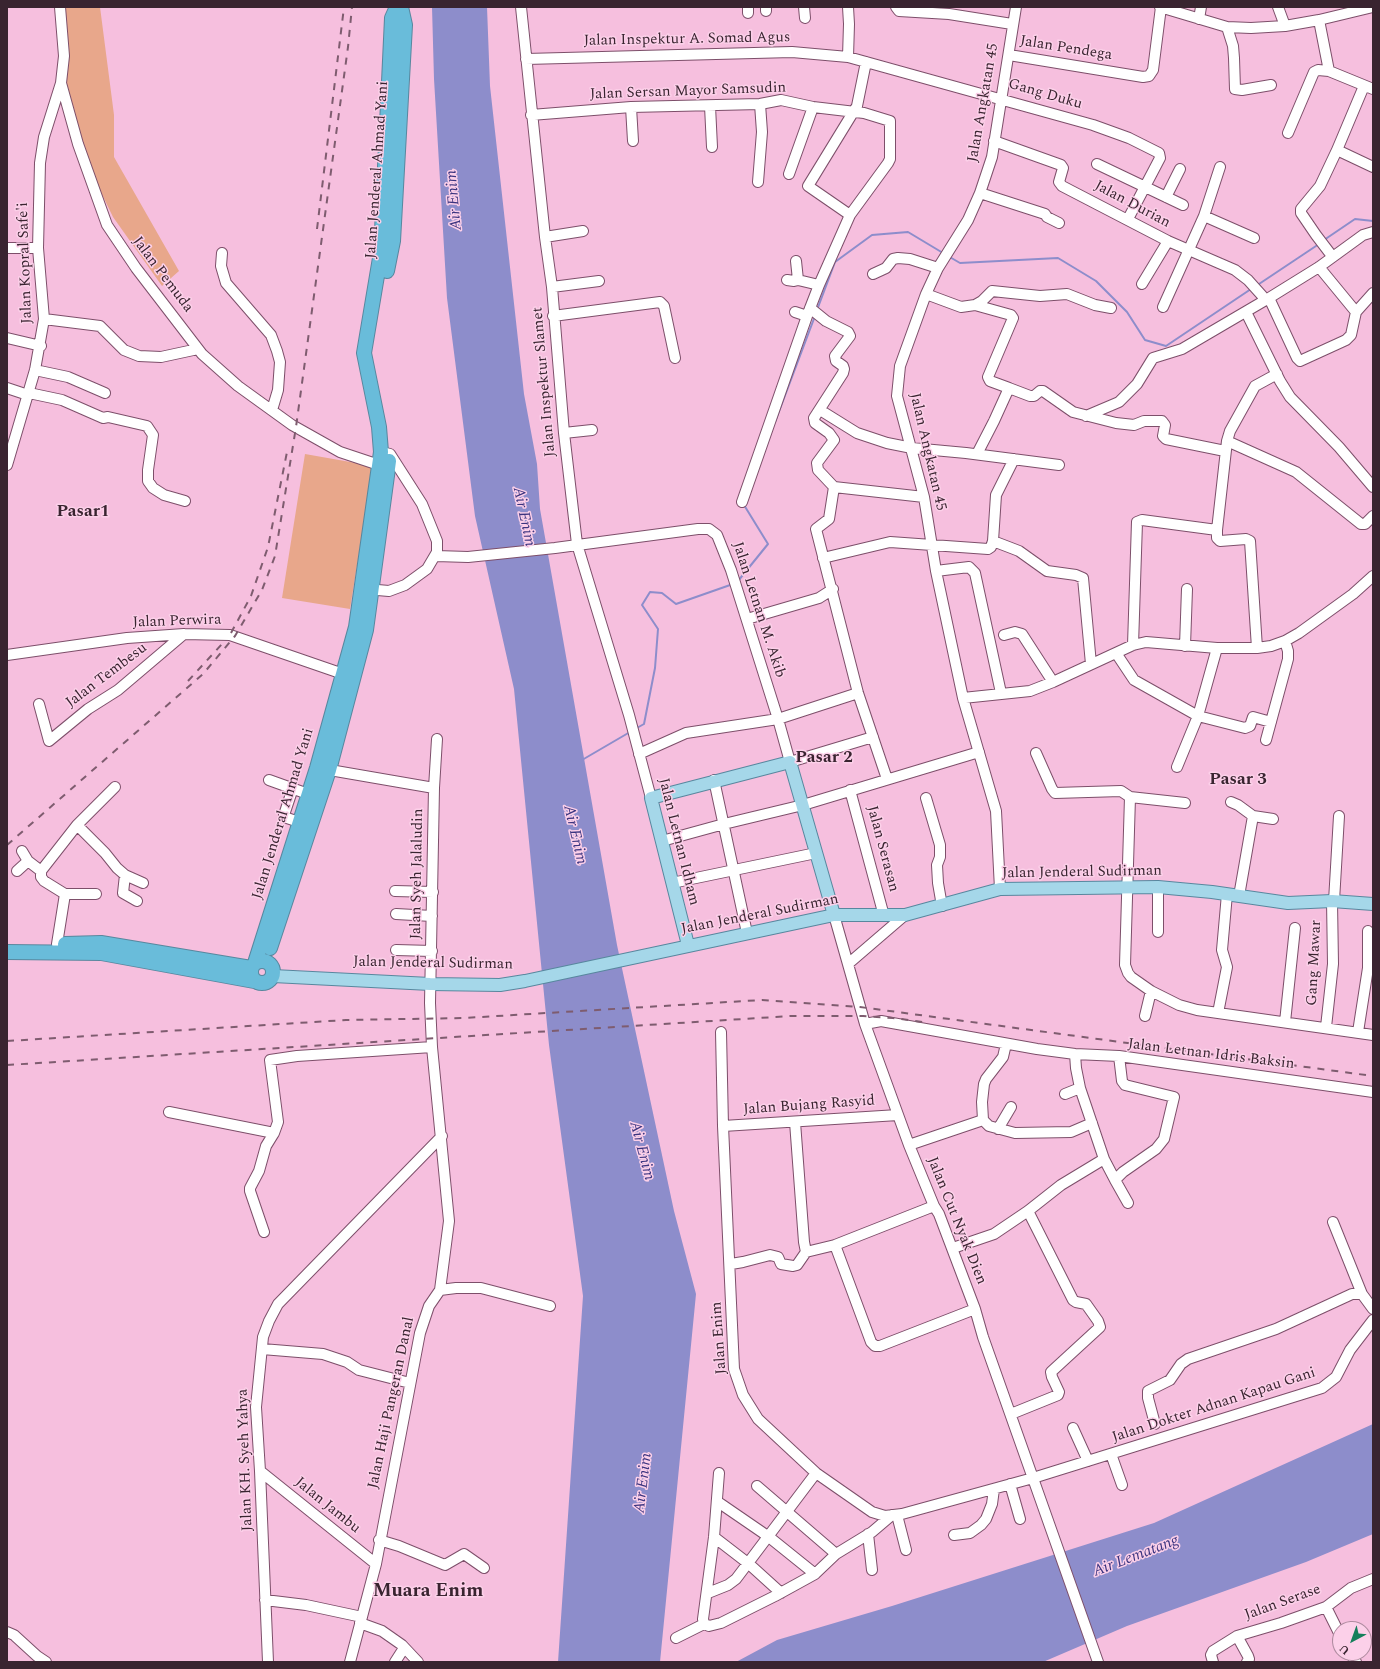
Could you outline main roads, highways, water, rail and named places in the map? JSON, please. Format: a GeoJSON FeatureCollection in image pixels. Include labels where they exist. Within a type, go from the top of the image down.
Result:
{"type":"FeatureCollection","features":[{"type":"Feature","properties":{"kind":"highway"},"geometry":{"type":"LineString","coordinates":[[383,457],[379,427],[365,359],[365,346],[381,252],[392,18],[397,7]]}},
{"type":"Feature","properties":{"kind":"highway","name":"Jalan Jenderal Ahmad Yani"},"geometry":{"type":"LineString","coordinates":[[256,968],[295,875],[348,675],[366,630],[366,590],[388,425],[374,350],[393,241],[405,24],[401,7]]}},
{"type":"Feature","properties":{"kind":"highway","name":"Jalan Jenderal Ahmad Yani"},"geometry":{"type":"LineString","coordinates":[[256,968],[308,794],[323,769]]}},
{"type":"Feature","properties":{"kind":"highway"},"geometry":{"type":"LineString","coordinates":[[7,943],[101,943],[256,968]]}},
{"type":"Feature","properties":{"kind":"highway"},"geometry":{"type":"LineString","coordinates":[[7,952],[101,954],[256,968],[270,965],[273,970],[273,976],[264,983],[257,983],[256,968]]}},
{"type":"Feature","properties":{"kind":"main road","name":"Jalan Letnan Idham"},"geometry":{"type":"LineString","coordinates":[[688,945],[651,798],[714,780],[790,762],[834,915]]}},
{"type":"Feature","properties":{"kind":"main road","name":"Jalan Jenderal Sudirman"},"geometry":{"type":"LineString","coordinates":[[273,976],[430,984],[500,985],[525,981],[834,915],[905,915],[1000,889],[1158,888],[1233,895],[1288,903],[1333,901],[1373,904]]}},
{"type":"Feature","properties":{"kind":"water","name":"Air Enim"},"geometry":{"type":"Polygon","coordinates":[[[432,7],[487,7],[490,86],[524,394],[537,464],[540,509],[617,945],[674,1211],[696,1294],[660,1662],[558,1662],[583,1296],[549,1045],[514,689],[475,516],[447,298],[434,79],[432,7]]]}},
{"type":"Feature","properties":{"kind":"water","name":"Air Lematang"},"geometry":{"type":"Polygon","coordinates":[[[1373,1424],[1373,1534],[1306,1562],[1127,1626],[1043,1662],[736,1662],[777,1640],[892,1606],[1154,1523],[1373,1424]]]}},
{"type":"Feature","properties":{"kind":"waterway"},"geometry":{"type":"LineString","coordinates":[[1324,240],[1355,219],[1373,221]]}},
{"type":"Feature","properties":{"kind":"waterway"},"geometry":{"type":"LineString","coordinates":[[817,310],[835,262],[872,235],[908,232],[943,253]]}},
{"type":"Feature","properties":{"kind":"waterway"},"geometry":{"type":"LineString","coordinates":[[1256,286],[1319,244]]}},
{"type":"Feature","properties":{"kind":"waterway"},"geometry":{"type":"LineString","coordinates":[[948,256],[960,263],[1058,258],[1096,281],[1127,312],[1145,340],[1166,346],[1251,289]]}},
{"type":"Feature","properties":{"kind":"waterway"},"geometry":{"type":"LineString","coordinates":[[775,422],[815,316]]}},
{"type":"Feature","properties":{"kind":"waterway"},"geometry":{"type":"LineString","coordinates":[[738,581],[768,544],[744,505]]}},
{"type":"Feature","properties":{"kind":"waterway"},"geometry":{"type":"LineString","coordinates":[[635,729],[644,724],[655,668],[658,629],[642,605],[650,592],[662,593],[676,604],[733,584]]}},
{"type":"Feature","properties":{"kind":"waterway"},"geometry":{"type":"LineString","coordinates":[[582,760],[630,732]]}},
{"type":"Feature","properties":{"kind":"railway"},"geometry":{"type":"LineString","coordinates":[[317,229],[344,7]]}},
{"type":"Feature","properties":{"kind":"railway"},"geometry":{"type":"LineString","coordinates":[[7,845],[203,674],[235,636],[262,590],[275,556],[296,427],[348,47],[352,7]]}},
{"type":"Feature","properties":{"kind":"railway"},"geometry":{"type":"LineString","coordinates":[[231,633],[251,596],[268,547],[288,447]]}},
{"type":"Feature","properties":{"kind":"railway"},"geometry":{"type":"LineString","coordinates":[[188,681],[222,644]]}},
{"type":"Feature","properties":{"kind":"railway"},"geometry":{"type":"LineString","coordinates":[[7,1041],[346,1020],[464,1018],[762,1000],[860,1007],[1373,1076]]}},
{"type":"Feature","properties":{"kind":"railway"},"geometry":{"type":"LineString","coordinates":[[7,1065],[791,1016],[863,1016],[923,1022]]}},
{"type":"Feature","properties":{"kind":"district","name":"Pasar1"},"geometry":{"type":"Point","coordinates":[83,513]}},
{"type":"Feature","properties":{"kind":"district","name":"Pasar 2"},"geometry":{"type":"Point","coordinates":[824,759]}},
{"type":"Feature","properties":{"kind":"district","name":"Pasar 3"},"geometry":{"type":"Point","coordinates":[1238,781]}},
{"type":"Feature","properties":{"kind":"district","name":"Muara Enim"},"geometry":{"type":"Point","coordinates":[428,1592]}}]}
